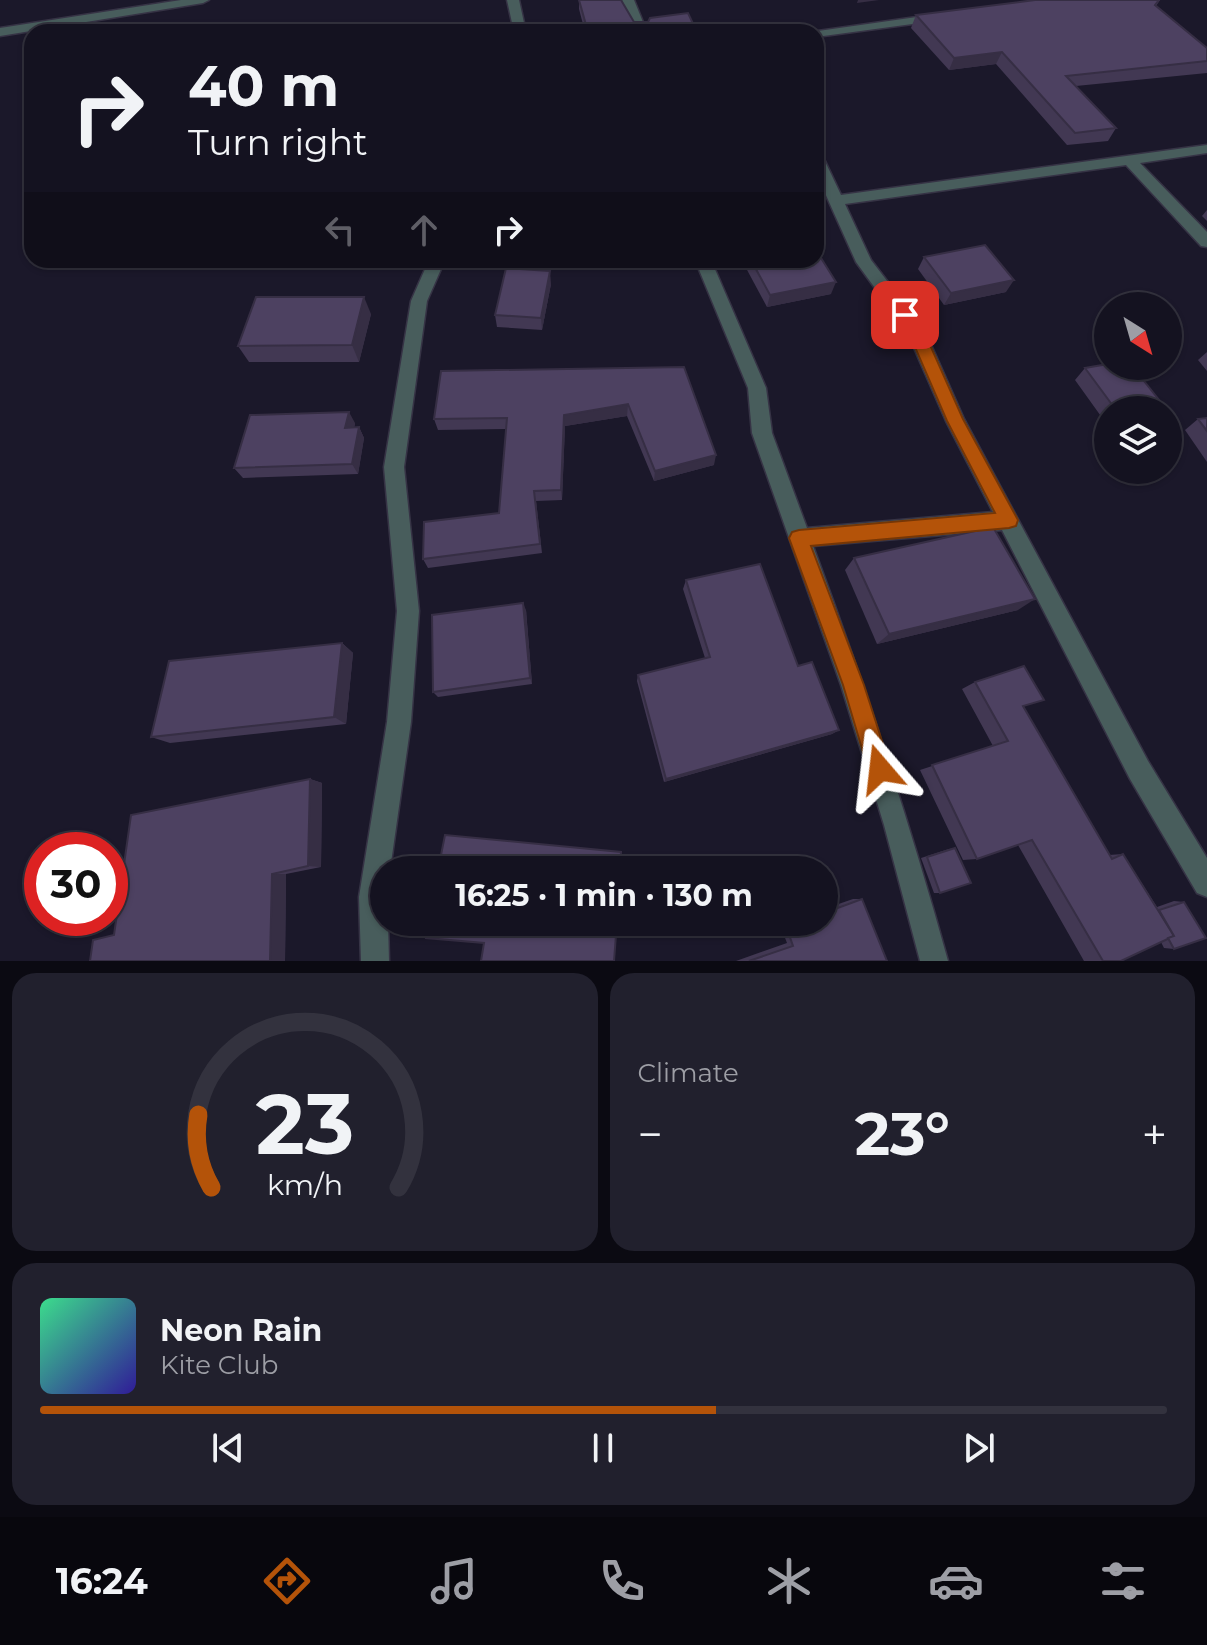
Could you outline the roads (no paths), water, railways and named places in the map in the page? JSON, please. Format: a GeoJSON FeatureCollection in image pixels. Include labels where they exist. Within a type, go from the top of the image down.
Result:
{"type":"FeatureCollection","features":[{"type":"Feature","properties":{"kind":"street"},"geometry":{"type":"LineString","coordinates":[[51,24],[203,0]]}},
{"type":"Feature","properties":{"kind":"street"},"geometry":{"type":"LineString","coordinates":[[513,0],[518,24]]}},
{"type":"Feature","properties":{"kind":"street"},"geometry":{"type":"LineString","coordinates":[[628,0],[638,24]]}},
{"type":"Feature","properties":{"kind":"street"},"geometry":{"type":"LineString","coordinates":[[824,32],[957,15]]}},
{"type":"Feature","properties":{"kind":"street"},"geometry":{"type":"LineString","coordinates":[[0,32],[24,28]]}},
{"type":"Feature","properties":{"kind":"street"},"geometry":{"type":"LineString","coordinates":[[834,201],[1207,149]]}},
{"type":"Feature","properties":{"kind":"street"},"geometry":{"type":"LineString","coordinates":[[1131,162],[1207,242]]}},
{"type":"Feature","properties":{"kind":"street"},"geometry":{"type":"LineString","coordinates":[[824,177],[864,262],[915,329],[955,421],[1139,770],[1207,883]]}},
{"type":"Feature","properties":{"kind":"street"},"geometry":{"type":"LineString","coordinates":[[375,961],[373,897],[399,722],[408,611],[394,467],[419,301],[433,268]]}},
{"type":"Feature","properties":{"kind":"street"},"geometry":{"type":"LineString","coordinates":[[706,268],[757,388],[762,433],[853,685],[897,825],[934,961]]}},
{"type":"Feature","properties":{"kind":"street"},"geometry":{"type":"LineString","coordinates":[[799,538],[1009,520]]}}]}
